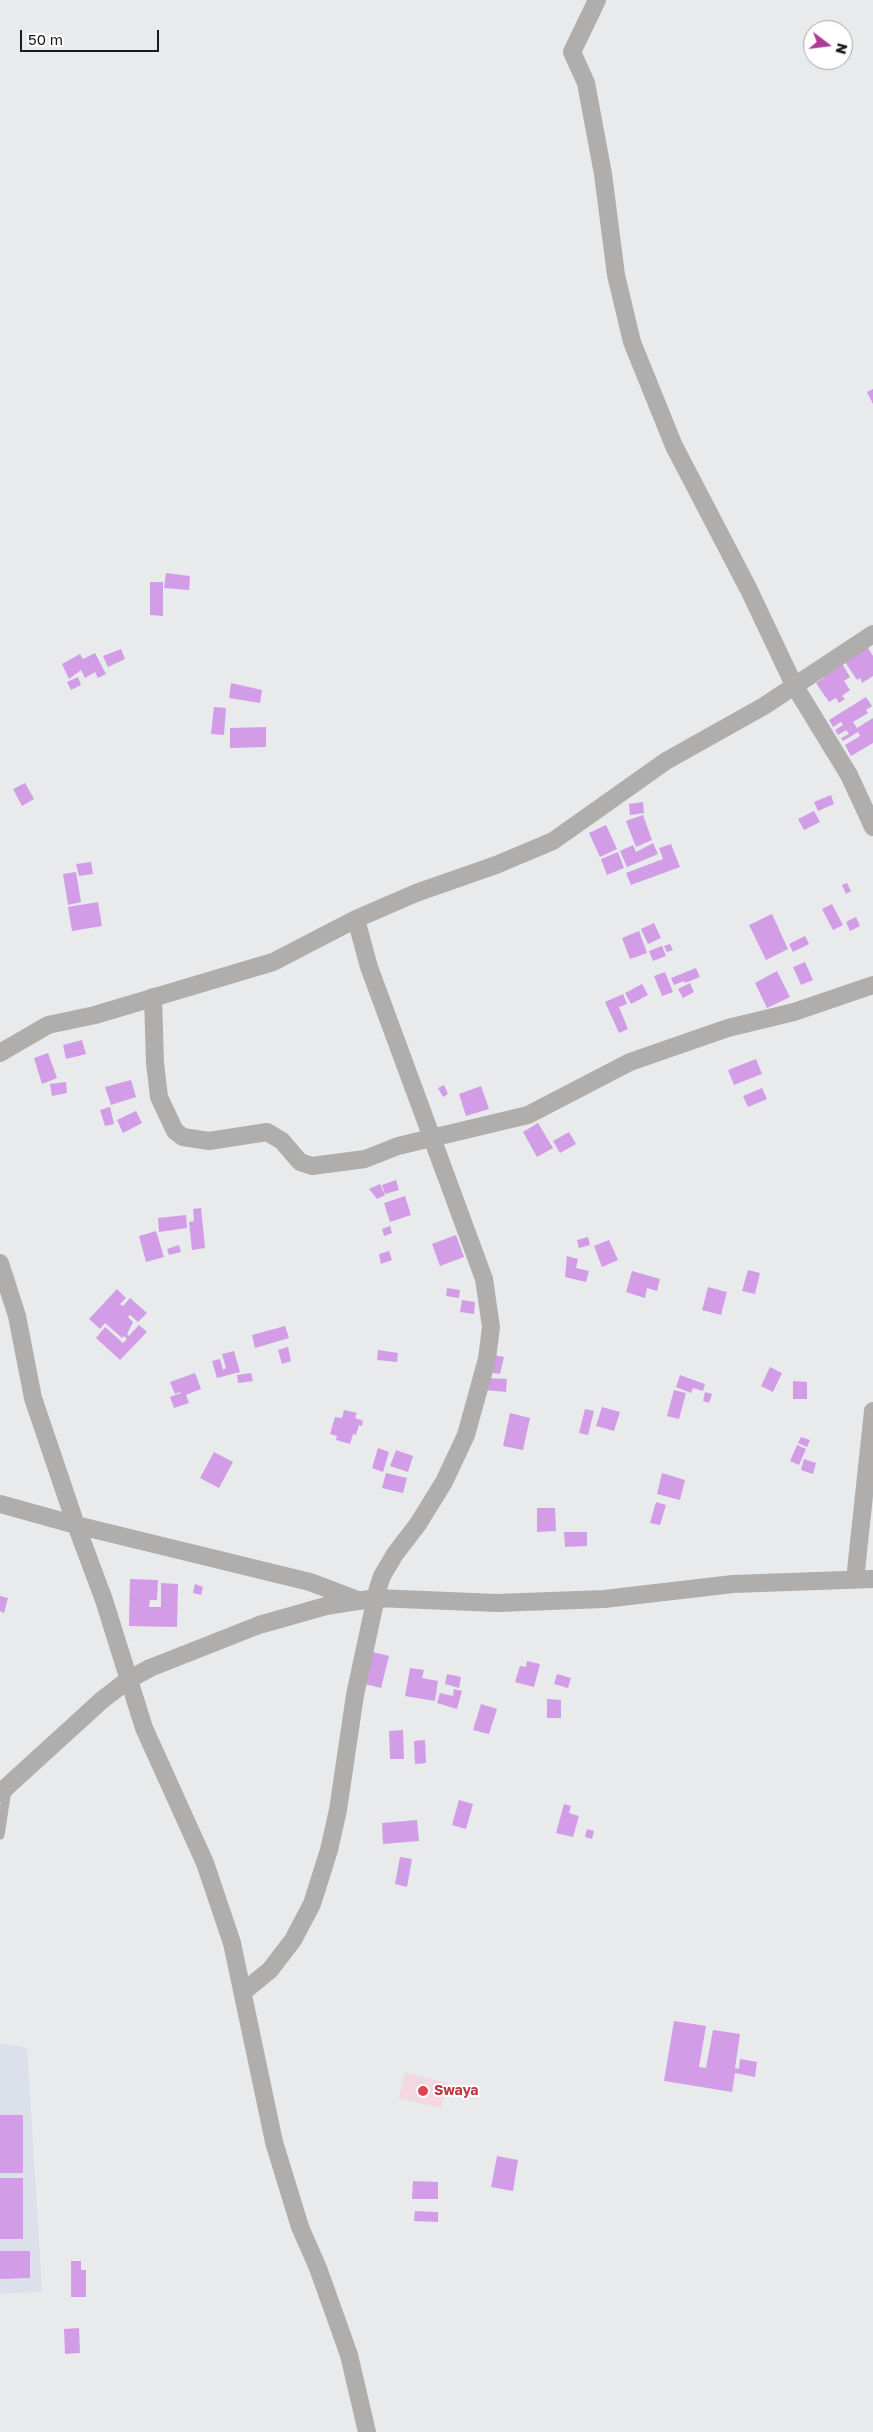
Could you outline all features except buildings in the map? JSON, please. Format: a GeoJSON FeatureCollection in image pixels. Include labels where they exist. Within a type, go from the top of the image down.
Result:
{"type":"FeatureCollection","features":[{"type":"Feature","properties":{"kind":"street"},"geometry":{"type":"LineString","coordinates":[[597,0],[572,52],[586,83],[605,183],[616,275],[632,342],[674,446],[749,590],[794,685],[849,775],[873,827]]}},
{"type":"Feature","properties":{"kind":"street"},"geometry":{"type":"LineString","coordinates":[[0,1052],[48,1025],[95,1015],[273,962],[356,919],[416,893],[504,862],[553,841],[666,761],[764,706],[873,634]]}},
{"type":"Feature","properties":{"kind":"street"},"geometry":{"type":"LineString","coordinates":[[243,1992],[270,1970],[293,1940],[312,1904],[335,1826],[368,1600],[395,1554],[418,1524],[444,1482],[466,1435],[487,1359],[491,1327],[484,1279],[369,967],[356,919]]}},
{"type":"Feature","properties":{"kind":"street"},"geometry":{"type":"LineString","coordinates":[[154,997],[155,1063],[159,1097],[175,1131],[183,1137],[209,1141],[267,1132],[282,1141],[300,1162],[312,1166],[365,1158],[398,1146],[432,1140],[528,1114],[579,1090],[605,1073],[650,1054],[674,1048],[728,1028],[794,1012],[873,985]]}},
{"type":"Feature","properties":{"kind":"street"},"geometry":{"type":"LineString","coordinates":[[0,1262],[17,1316],[33,1398],[76,1525],[104,1600],[144,1728],[205,1863],[232,1943],[274,2142],[300,2227],[318,2268],[349,2355],[367,2432]]}},
{"type":"Feature","properties":{"kind":"street"},"geometry":{"type":"LineString","coordinates":[[855,1580],[873,1411]]}},
{"type":"Feature","properties":{"kind":"street"},"geometry":{"type":"LineString","coordinates":[[0,1504],[76,1525],[310,1582],[368,1600]]}},
{"type":"Feature","properties":{"kind":"street"},"geometry":{"type":"LineString","coordinates":[[4,1790],[102,1700],[128,1680],[150,1668],[259,1625],[326,1606],[368,1600],[497,1603],[604,1599],[733,1584],[873,1579]]}},
{"type":"Feature","properties":{"kind":"lane"},"geometry":{"type":"LineString","coordinates":[[0,1835],[4,1790]]}},
{"type":"Feature","properties":{"kind":"shaded area"},"geometry":{"type":"Polygon","coordinates":[[[0,2044],[27,2047],[42,2292],[0,2294],[0,2044]]]}},
{"type":"Feature","properties":{"kind":"shaded area","name":"Swaya"},"geometry":{"type":"Polygon","coordinates":[[[405,2073],[447,2083],[441,2108],[399,2098],[405,2073]]]}},
{"type":"Feature","properties":{"kind":"place","name":"Swaya"},"geometry":{"type":"Point","coordinates":[423,2091]}}]}
